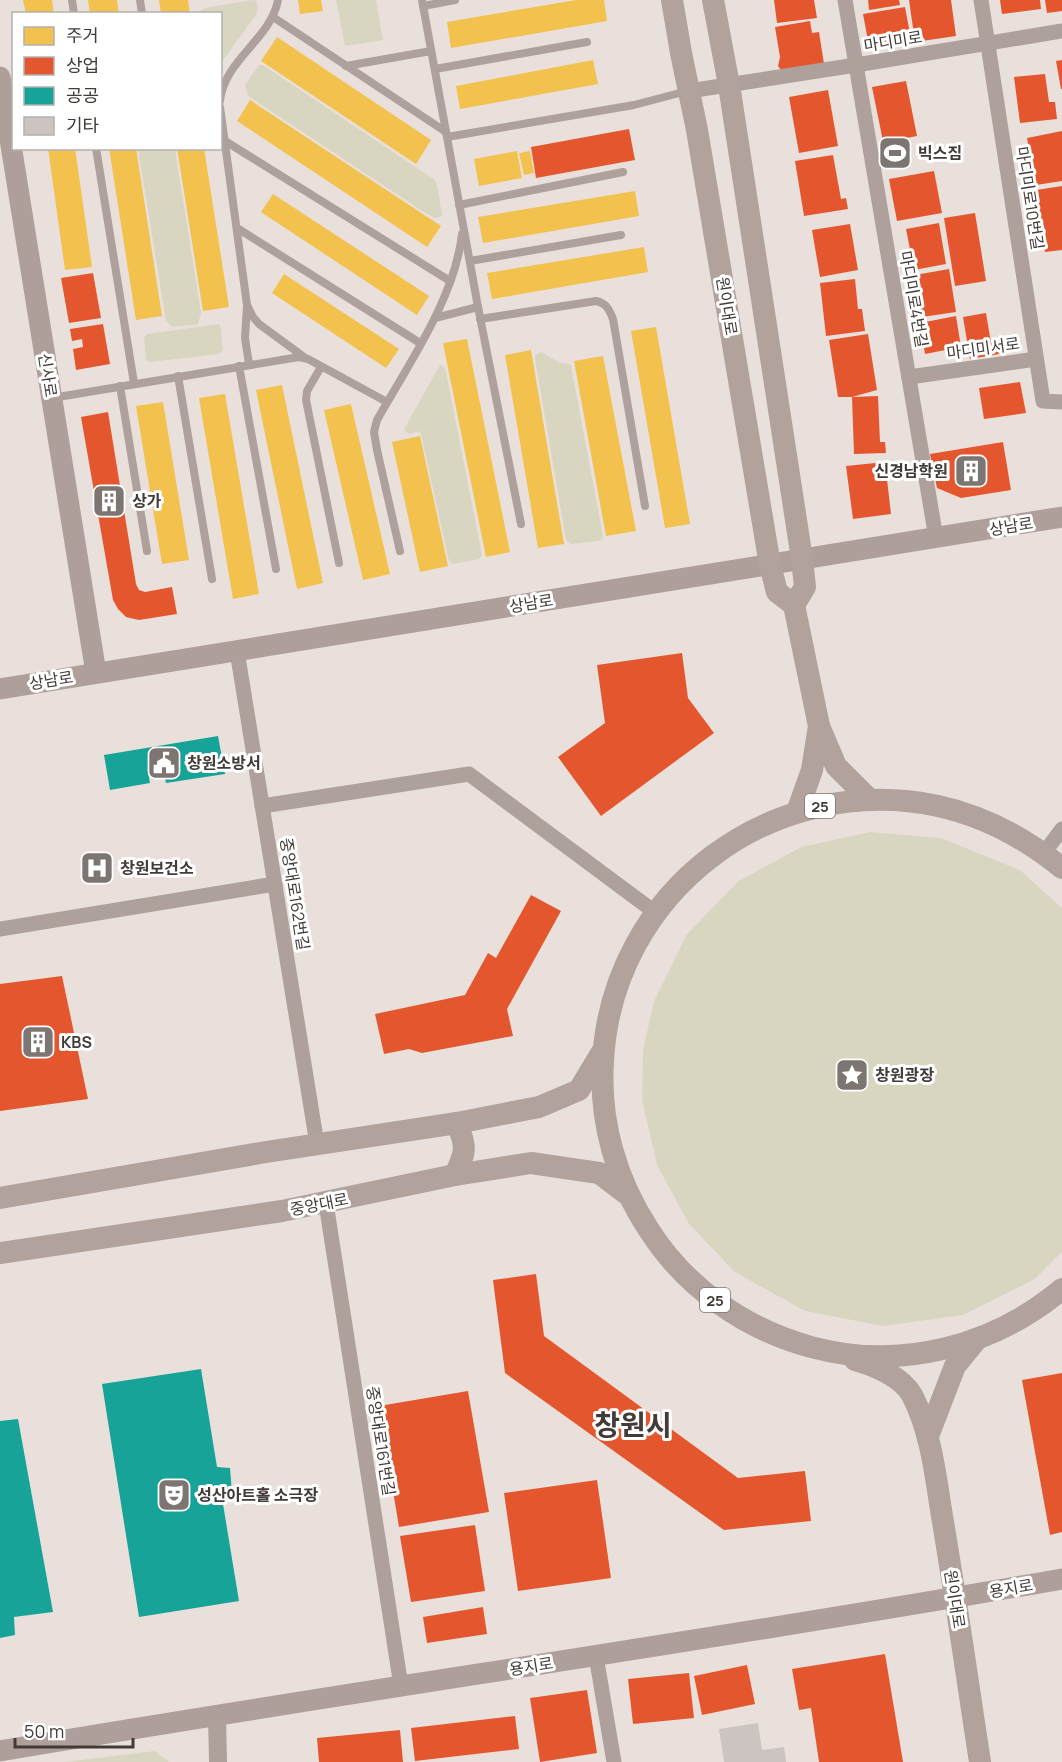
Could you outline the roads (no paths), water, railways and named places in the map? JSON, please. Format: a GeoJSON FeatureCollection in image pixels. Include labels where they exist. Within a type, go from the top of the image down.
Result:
{"type":"FeatureCollection","features":[{"type":"Feature","properties":{"kind":"main road","name":"원이대로"},"geometry":{"type":"LineString","coordinates":[[672,0],[697,130],[770,565],[777,592],[794,605]]}},
{"type":"Feature","properties":{"kind":"main road"},"geometry":{"type":"LineString","coordinates":[[713,0],[729,85],[805,587],[794,605],[819,726],[836,766],[870,800]]}},
{"type":"Feature","properties":{"kind":"main road","name":"신사로"},"geometry":{"type":"LineString","coordinates":[[0,77],[96,673]]}},
{"type":"Feature","properties":{"kind":"main road","name":"상남로"},"geometry":{"type":"LineString","coordinates":[[0,689],[1062,517]]}},
{"type":"Feature","properties":{"kind":"main road"},"geometry":{"type":"LineString","coordinates":[[797,812],[812,770],[819,726]]}},
{"type":"Feature","properties":{"kind":"main road","name":"25"},"geometry":{"type":"LineString","coordinates":[[1062,868],[1044,853],[1004,829],[961,812],[916,802],[870,800],[833,803],[797,812],[756,828],[718,851],[684,879],[639,938],[620,978],[611,1007],[603,1051],[602,1088],[606,1125],[615,1161],[629,1196],[644,1223],[682,1272],[705,1293],[758,1327],[816,1348],[865,1355],[930,1352],[977,1339],[997,1330],[1026,1315],[1062,1289]]}},
{"type":"Feature","properties":{"kind":"main road"},"geometry":{"type":"LineString","coordinates":[[0,1198],[317,1144],[457,1123],[538,1107],[579,1090],[603,1051]]}},
{"type":"Feature","properties":{"kind":"main road"},"geometry":{"type":"LineString","coordinates":[[455,1175],[465,1148],[457,1123]]}},
{"type":"Feature","properties":{"kind":"main road","name":"중앙대로"},"geometry":{"type":"LineString","coordinates":[[0,1253],[326,1203],[455,1175],[531,1163],[599,1173],[629,1196]]}},
{"type":"Feature","properties":{"kind":"main road"},"geometry":{"type":"LineString","coordinates":[[928,1436],[955,1366],[977,1339]]}},
{"type":"Feature","properties":{"kind":"main road","name":"원이대로"},"geometry":{"type":"LineString","coordinates":[[816,1348],[867,1363],[892,1375],[911,1393],[928,1436],[980,1762]]}},
{"type":"Feature","properties":{"kind":"main road","name":"용지로"},"geometry":{"type":"LineString","coordinates":[[0,1751],[217,1714],[596,1656],[1062,1579]]}},
{"type":"Feature","properties":{"kind":"street","name":"마디미로4번길"},"geometry":{"type":"LineString","coordinates":[[845,0],[936,538]]}},
{"type":"Feature","properties":{"kind":"street","name":"마디미로10번길"},"geometry":{"type":"LineString","coordinates":[[981,0],[1036,359]]}},
{"type":"Feature","properties":{"kind":"street","name":"마디미로"},"geometry":{"type":"LineString","coordinates":[[689,91],[856,66],[1062,31]]}},
{"type":"Feature","properties":{"kind":"street","name":"마디미서로"},"geometry":{"type":"LineString","coordinates":[[909,377],[1036,359],[1043,401],[1062,402]]}},
{"type":"Feature","properties":{"kind":"street","name":"중앙대로162번길"},"geometry":{"type":"LineString","coordinates":[[237,651],[317,1144]]}},
{"type":"Feature","properties":{"kind":"street"},"geometry":{"type":"LineString","coordinates":[[262,806],[469,774],[656,913]]}},
{"type":"Feature","properties":{"kind":"street"},"geometry":{"type":"LineString","coordinates":[[1044,853],[1062,829]]}},
{"type":"Feature","properties":{"kind":"street"},"geometry":{"type":"LineString","coordinates":[[0,929],[275,884]]}},
{"type":"Feature","properties":{"kind":"street","name":"중앙대로161번길"},"geometry":{"type":"LineString","coordinates":[[326,1203],[401,1686]]}},
{"type":"Feature","properties":{"kind":"street"},"geometry":{"type":"LineString","coordinates":[[596,1656],[614,1762]]}},
{"type":"Feature","properties":{"kind":"street"},"geometry":{"type":"LineString","coordinates":[[217,1714],[218,1762]]}},
{"type":"Feature","properties":{"kind":"lane"},"geometry":{"type":"LineString","coordinates":[[222,93],[225,80],[273,17],[278,0]]}},
{"type":"Feature","properties":{"kind":"lane"},"geometry":{"type":"LineString","coordinates":[[455,0],[422,3],[480,319],[521,524]]}},
{"type":"Feature","properties":{"kind":"lane"},"geometry":{"type":"LineString","coordinates":[[273,17],[447,135],[634,105],[689,91]]}},
{"type":"Feature","properties":{"kind":"lane"},"geometry":{"type":"LineString","coordinates":[[435,69],[587,42]]}},
{"type":"Feature","properties":{"kind":"lane"},"geometry":{"type":"LineString","coordinates":[[346,66],[431,51]]}},
{"type":"Feature","properties":{"kind":"lane"},"geometry":{"type":"LineString","coordinates":[[222,121],[247,304],[245,338],[249,364]]}},
{"type":"Feature","properties":{"kind":"lane"},"geometry":{"type":"LineString","coordinates":[[225,141],[450,281]]}},
{"type":"Feature","properties":{"kind":"lane"},"geometry":{"type":"LineString","coordinates":[[96,150],[134,383]]}},
{"type":"Feature","properties":{"kind":"lane"},"geometry":{"type":"LineString","coordinates":[[459,205],[623,172]]}},
{"type":"Feature","properties":{"kind":"lane"},"geometry":{"type":"LineString","coordinates":[[400,552],[374,432],[377,420],[435,318],[459,256],[463,226]]}},
{"type":"Feature","properties":{"kind":"lane"},"geometry":{"type":"LineString","coordinates":[[237,228],[420,343]]}},
{"type":"Feature","properties":{"kind":"lane"},"geometry":{"type":"LineString","coordinates":[[470,261],[621,235]]}},
{"type":"Feature","properties":{"kind":"lane"},"geometry":{"type":"LineString","coordinates":[[480,319],[596,301],[603,302],[613,319],[645,506]]}},
{"type":"Feature","properties":{"kind":"lane"},"geometry":{"type":"LineString","coordinates":[[247,304],[259,324],[308,359],[387,402]]}},
{"type":"Feature","properties":{"kind":"lane"},"geometry":{"type":"LineString","coordinates":[[435,318],[478,307]]}},
{"type":"Feature","properties":{"kind":"lane"},"geometry":{"type":"LineString","coordinates":[[52,398],[249,364],[299,357],[308,359]]}},
{"type":"Feature","properties":{"kind":"lane"},"geometry":{"type":"LineString","coordinates":[[239,366],[276,569]]}},
{"type":"Feature","properties":{"kind":"lane"},"geometry":{"type":"LineString","coordinates":[[321,367],[307,391],[306,400],[339,563]]}},
{"type":"Feature","properties":{"kind":"lane"},"geometry":{"type":"LineString","coordinates":[[178,376],[212,579]]}},
{"type":"Feature","properties":{"kind":"lane"},"geometry":{"type":"LineString","coordinates":[[120,386],[147,551]]}},
{"type":"Feature","properties":{"kind":"place","name":"빅스짐"},"geometry":{"type":"Point","coordinates":[895,153]}},
{"type":"Feature","properties":{"kind":"place","name":"신경남학원"},"geometry":{"type":"Point","coordinates":[971,471]}},
{"type":"Feature","properties":{"kind":"place","name":"상가"},"geometry":{"type":"Point","coordinates":[109,501]}},
{"type":"Feature","properties":{"kind":"place","name":"창원소방서"},"geometry":{"type":"Point","coordinates":[164,763]}},
{"type":"Feature","properties":{"kind":"place","name":"창원보건소"},"geometry":{"type":"Point","coordinates":[97,868]}},
{"type":"Feature","properties":{"kind":"place","name":"KBS"},"geometry":{"type":"Point","coordinates":[38,1042]}},
{"type":"Feature","properties":{"kind":"place","name":"창원광장"},"geometry":{"type":"Point","coordinates":[852,1075]}},
{"type":"Feature","properties":{"kind":"place","name":"성산아트홀 소극장"},"geometry":{"type":"Point","coordinates":[174,1495]}},
{"type":"Feature","properties":{"kind":"district","name":"창원시"},"geometry":{"type":"Point","coordinates":[633,1424]}}]}
